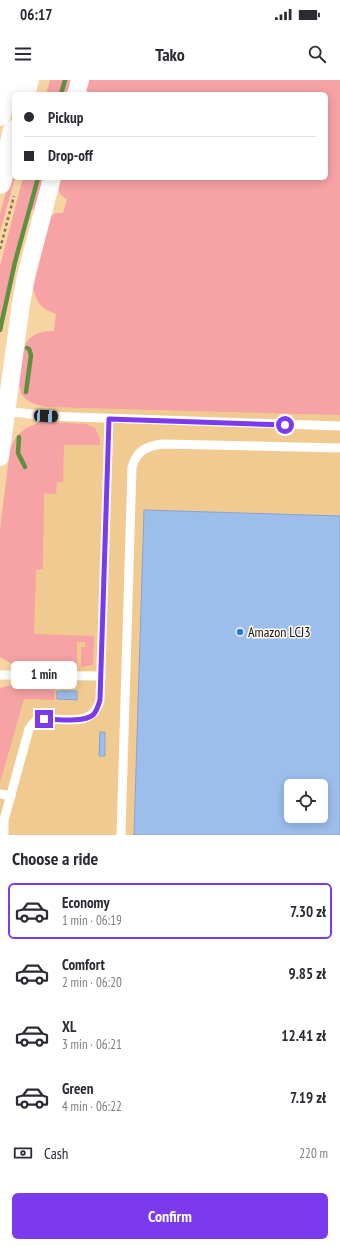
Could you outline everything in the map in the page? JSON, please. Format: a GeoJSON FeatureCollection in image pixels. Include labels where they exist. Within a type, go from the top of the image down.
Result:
{"type":"FeatureCollection","features":[{"type":"Feature","properties":{"kind":"main road"},"geometry":{"type":"LineString","coordinates":[[0,115],[8,80]]}},
{"type":"Feature","properties":{"kind":"main road"},"geometry":{"type":"LineString","coordinates":[[25,92],[28,80]]}},
{"type":"Feature","properties":{"kind":"main road"},"geometry":{"type":"LineString","coordinates":[[8,188],[12,150]]}},
{"type":"Feature","properties":{"kind":"street"},"geometry":{"type":"LineString","coordinates":[[77,92],[80,80]]}},
{"type":"Feature","properties":{"kind":"street"},"geometry":{"type":"LineString","coordinates":[[0,457],[26,276],[51,180]]}},
{"type":"Feature","properties":{"kind":"lane"},"geometry":{"type":"LineString","coordinates":[[6,411],[46,416],[109,419],[340,426]]}},
{"type":"Feature","properties":{"kind":"lane"},"geometry":{"type":"LineString","coordinates":[[4,835],[4,820],[29,729],[33,723],[40,719],[88,718],[94,714],[98,708],[100,700],[101,676],[109,419]]}},
{"type":"Feature","properties":{"kind":"lane"},"geometry":{"type":"LineString","coordinates":[[121,835],[132,475],[134,461],[141,452],[149,446],[163,444],[340,448]]}},
{"type":"Feature","properties":{"kind":"lane"},"geometry":{"type":"LineString","coordinates":[[0,674],[101,676]]}},
{"type":"Feature","properties":{"kind":"lane"},"geometry":{"type":"LineString","coordinates":[[0,794],[11,796]]}},
{"type":"Feature","properties":{"kind":"path"},"geometry":{"type":"LineString","coordinates":[[0,249],[8,188]]}},
{"type":"Feature","properties":{"kind":"shaded area"},"geometry":{"type":"Polygon","coordinates":[[[50,80],[71,80],[68,92],[47,92],[50,80]]]}},
{"type":"Feature","properties":{"kind":"shaded area"},"geometry":{"type":"Polygon","coordinates":[[[88,80],[340,80],[340,415],[48,407],[34,404],[23,396],[19,384],[19,376],[21,358],[26,344],[29,339],[38,333],[54,331],[56,314],[40,305],[33,288],[51,216],[56,213],[63,213],[67,199],[59,193],[60,180],[328,180],[328,92],[88,92],[86,90],[88,80]]]}},
{"type":"Feature","properties":{"kind":"shaded area"},"geometry":{"type":"Polygon","coordinates":[[[12,170],[12,180],[14,180],[0,232],[0,214],[12,170]]]}},
{"type":"Feature","properties":{"kind":"shaded area"},"geometry":{"type":"Polygon","coordinates":[[[22,180],[43,180],[35,210],[28,208],[6,292],[0,322],[0,266],[22,180]]]}},
{"type":"Feature","properties":{"kind":"shaded area"},"geometry":{"type":"Polygon","coordinates":[[[48,397],[340,400],[340,835],[0,835],[0,690],[18,687],[54,688],[55,664],[0,655],[48,427],[48,397]]]}},
{"type":"Feature","properties":{"kind":"shaded area"},"geometry":{"type":"Polygon","coordinates":[[[42,422],[86,424],[95,428],[100,439],[100,445],[64,445],[63,482],[57,482],[56,494],[44,493],[43,569],[36,570],[34,634],[94,636],[93,665],[81,667],[81,647],[85,647],[85,642],[77,642],[77,666],[14,665],[0,657],[0,529],[10,449],[12,443],[22,431],[42,422]]]}},
{"type":"Feature","properties":{"kind":"shaded area"},"geometry":{"type":"Polygon","coordinates":[[[15,684],[53,687],[53,690],[55,690],[54,700],[24,699],[0,783],[0,688],[15,684]]]}},
{"type":"Feature","properties":{"kind":"building","name":"Amazon LCJ3"},"geometry":{"type":"Polygon","coordinates":[[[144,510],[340,516],[340,835],[134,835],[144,510]]]}},
{"type":"Feature","properties":{"kind":"building"},"geometry":{"type":"Polygon","coordinates":[[[57,691],[77,691],[77,700],[57,699],[57,691]]]}},
{"type":"Feature","properties":{"kind":"building"},"geometry":{"type":"Polygon","coordinates":[[[100,732],[105,732],[105,756],[99,756],[100,732]]]}},
{"type":"Feature","properties":{"kind":"waterway"},"geometry":{"type":"LineString","coordinates":[[62,92],[65,80]]}},
{"type":"Feature","properties":{"kind":"waterway"},"geometry":{"type":"LineString","coordinates":[[0,330],[15,262],[37,180]]}},
{"type":"Feature","properties":{"kind":"waterway"},"geometry":{"type":"LineString","coordinates":[[26,392],[31,355],[29,349],[27,348]]}},
{"type":"Feature","properties":{"kind":"waterway"},"geometry":{"type":"LineString","coordinates":[[19,437],[18,453],[25,467]]}},
{"type":"Feature","properties":{"kind":"place","name":"Amazon LCJ3"},"geometry":{"type":"Point","coordinates":[240,632]}},
{"type":"Feature","properties":{"kind":"route"},"geometry":{"type":"LineString","coordinates":[[44,719],[88,718],[94,714],[98,708],[100,700],[109,419],[285,425]]}}]}
